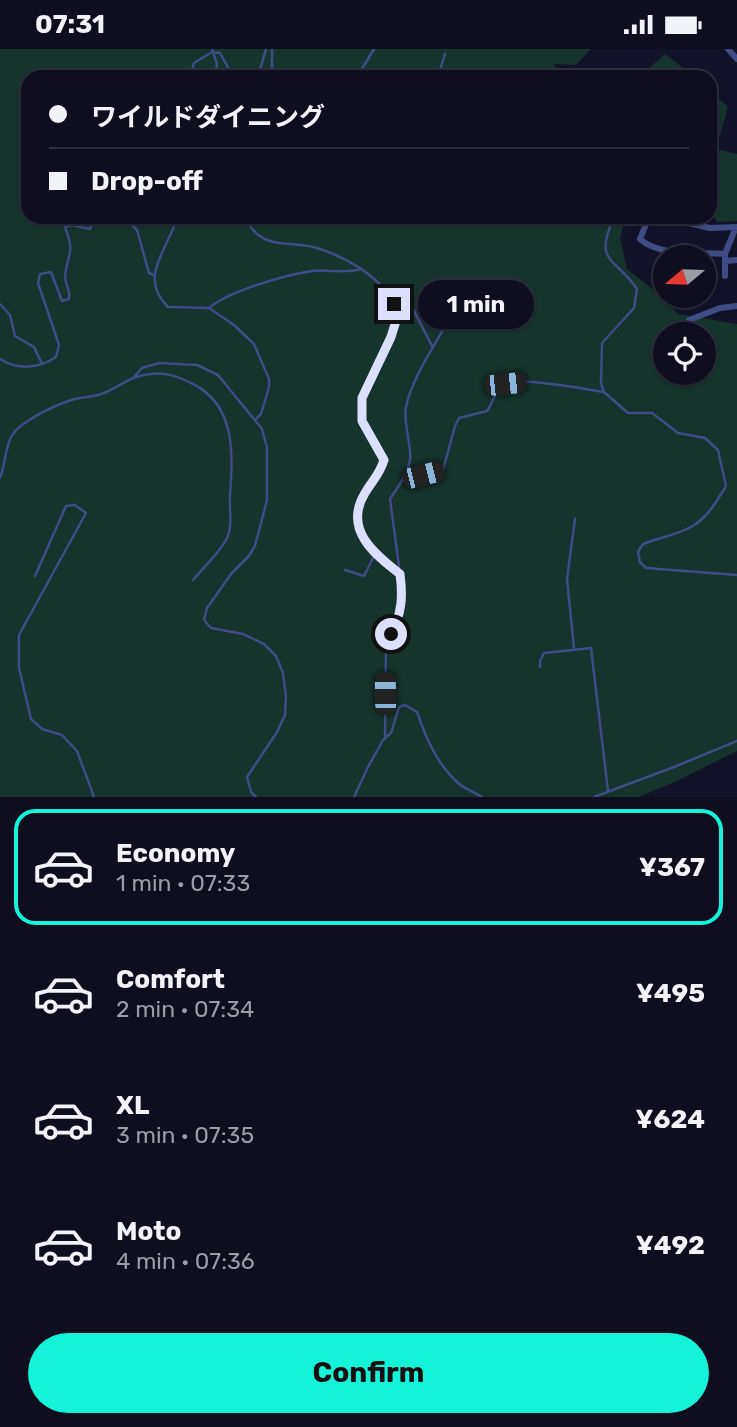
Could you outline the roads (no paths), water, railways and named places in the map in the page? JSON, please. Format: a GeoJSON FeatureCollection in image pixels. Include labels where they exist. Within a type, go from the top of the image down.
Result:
{"type":"FeatureCollection","features":[{"type":"Feature","properties":{"kind":"street"},"geometry":{"type":"LineString","coordinates":[[728,49],[737,59]]}},
{"type":"Feature","properties":{"kind":"street"},"geometry":{"type":"LineString","coordinates":[[646,224],[640,239],[649,247],[737,260]]}},
{"type":"Feature","properties":{"kind":"street"},"geometry":{"type":"LineString","coordinates":[[698,224],[710,228],[736,227],[725,258],[725,276]]}},
{"type":"Feature","properties":{"kind":"street"},"geometry":{"type":"LineString","coordinates":[[690,320],[720,308],[737,306]]}},
{"type":"Feature","properties":{"kind":"lane"},"geometry":{"type":"LineString","coordinates":[[260,70],[266,49]]}},
{"type":"Feature","properties":{"kind":"lane"},"geometry":{"type":"LineString","coordinates":[[272,49],[272,70]]}},
{"type":"Feature","properties":{"kind":"lane"},"geometry":{"type":"LineString","coordinates":[[362,70],[374,49]]}},
{"type":"Feature","properties":{"kind":"lane"},"geometry":{"type":"LineString","coordinates":[[192,70],[194,62],[212,51],[220,53],[229,70]]}},
{"type":"Feature","properties":{"kind":"lane"},"geometry":{"type":"LineString","coordinates":[[212,51],[217,64],[216,70]]}},
{"type":"Feature","properties":{"kind":"lane"},"geometry":{"type":"LineString","coordinates":[[441,70],[445,54]]}},
{"type":"Feature","properties":{"kind":"lane"},"geometry":{"type":"LineString","coordinates":[[0,359],[18,367],[28,367],[56,358],[59,345],[38,283],[40,274],[51,272],[62,301],[69,299],[70,291],[65,279],[72,246],[65,227],[72,225],[90,229],[92,224]]}},
{"type":"Feature","properties":{"kind":"lane"},"geometry":{"type":"LineString","coordinates":[[130,224],[137,230],[149,273],[154,275]]}},
{"type":"Feature","properties":{"kind":"lane"},"geometry":{"type":"LineString","coordinates":[[175,224],[173,235],[157,261],[154,275],[160,298],[168,307],[209,308],[234,325],[254,344],[269,379],[261,414],[255,420]]}},
{"type":"Feature","properties":{"kind":"lane"},"geometry":{"type":"LineString","coordinates":[[248,224],[250,229],[273,243],[319,248],[361,269],[389,294],[410,303],[434,348]]}},
{"type":"Feature","properties":{"kind":"lane"},"geometry":{"type":"LineString","coordinates":[[611,224],[605,237],[606,252],[613,264],[630,278],[637,289],[634,308],[602,343],[601,384],[604,392],[628,413],[652,413],[678,433],[705,438],[718,450],[726,486],[703,518],[681,532],[643,544],[638,552],[640,562],[646,568],[737,575]]}},
{"type":"Feature","properties":{"kind":"lane"},"geometry":{"type":"LineString","coordinates":[[209,308],[218,300],[276,279],[313,271],[352,272],[361,269]]}},
{"type":"Feature","properties":{"kind":"lane"},"geometry":{"type":"LineString","coordinates":[[384,739],[386,643],[400,618],[403,596],[390,499],[403,481],[411,458],[406,436],[406,407],[415,378],[466,292]]}},
{"type":"Feature","properties":{"kind":"lane"},"geometry":{"type":"LineString","coordinates":[[389,294],[394,304],[396,321],[362,398],[362,421],[384,460],[380,475],[364,495],[357,516],[362,536],[375,554],[400,574]]}},
{"type":"Feature","properties":{"kind":"lane"},"geometry":{"type":"LineString","coordinates":[[0,304],[10,315],[15,336],[34,347],[42,364]]}},
{"type":"Feature","properties":{"kind":"lane"},"geometry":{"type":"LineString","coordinates":[[134,377],[142,368],[159,363],[197,365],[218,375],[262,429],[267,448],[267,501],[255,545],[249,556],[231,573],[207,608],[204,620],[211,628],[243,635],[264,644],[275,656],[283,673],[285,715],[247,777],[251,792],[257,797]]}},
{"type":"Feature","properties":{"kind":"lane"},"geometry":{"type":"LineString","coordinates":[[0,478],[11,438],[20,426],[37,416],[74,399],[103,394],[134,377],[151,373],[174,375],[196,385],[214,398],[224,416],[231,438],[233,470],[227,539],[193,580]]}},
{"type":"Feature","properties":{"kind":"lane"},"geometry":{"type":"LineString","coordinates":[[403,481],[443,470],[459,418],[487,411],[498,390],[505,384],[524,382],[604,392]]}},
{"type":"Feature","properties":{"kind":"lane"},"geometry":{"type":"LineString","coordinates":[[35,576],[57,532],[66,506],[75,505],[86,513],[19,635],[19,668],[31,719],[42,729],[62,735],[77,751],[94,797]]}},
{"type":"Feature","properties":{"kind":"lane"},"geometry":{"type":"LineString","coordinates":[[575,519],[567,579],[575,649]]}},
{"type":"Feature","properties":{"kind":"lane"},"geometry":{"type":"LineString","coordinates":[[345,570],[364,576],[375,554]]}},
{"type":"Feature","properties":{"kind":"lane"},"geometry":{"type":"LineString","coordinates":[[541,667],[540,660],[544,653],[591,648],[608,792]]}},
{"type":"Feature","properties":{"kind":"lane"},"geometry":{"type":"LineString","coordinates":[[354,797],[384,739],[391,733],[399,706],[411,707],[417,712],[429,745],[448,772],[460,785],[482,797]]}},
{"type":"Feature","properties":{"kind":"lane"},"geometry":{"type":"LineString","coordinates":[[594,797],[737,741]]}}]}
